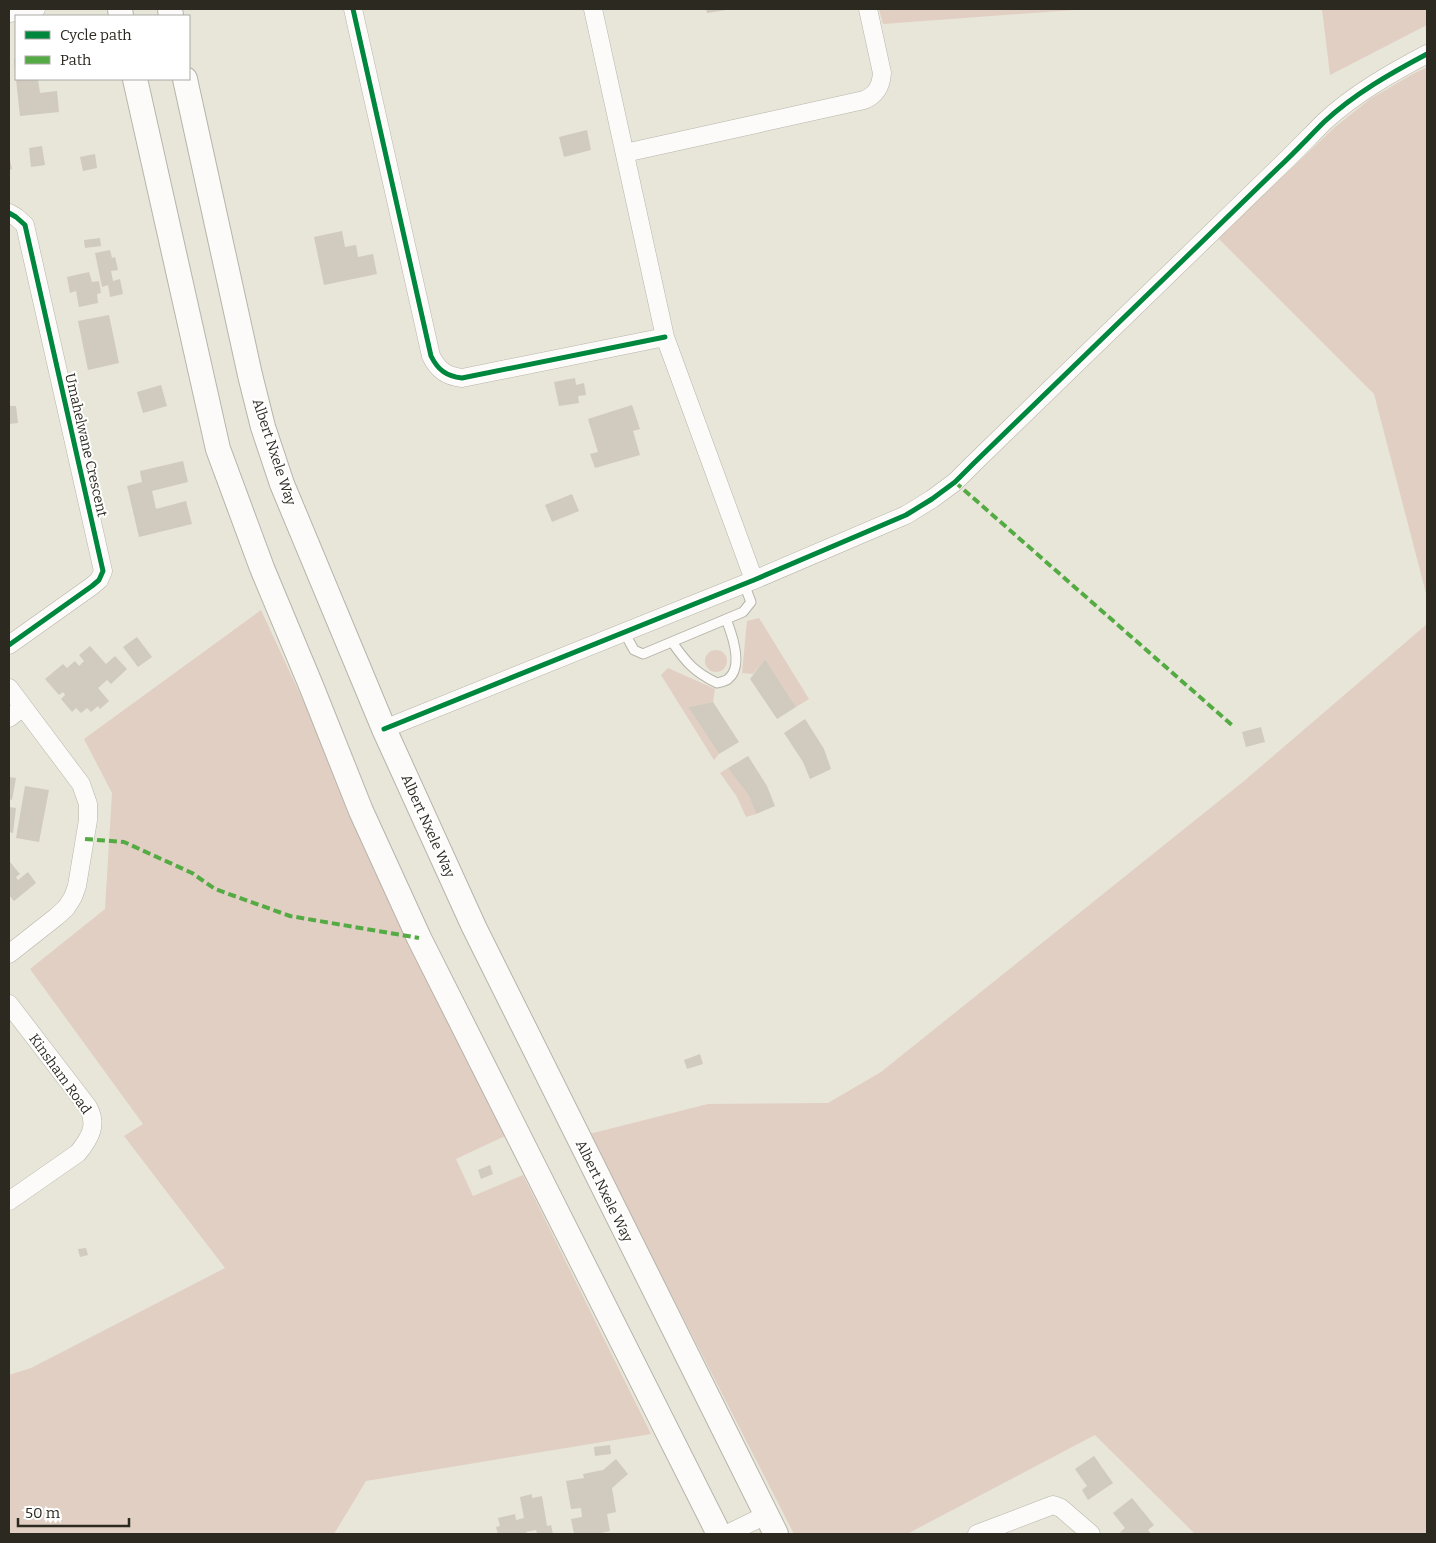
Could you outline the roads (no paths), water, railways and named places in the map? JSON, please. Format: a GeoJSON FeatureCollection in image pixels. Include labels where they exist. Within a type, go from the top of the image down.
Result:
{"type":"FeatureCollection","features":[{"type":"Feature","properties":{"kind":"main road"},"geometry":{"type":"LineString","coordinates":[[135,80],[218,449],[262,568],[361,811],[419,938],[719,1534]]}},
{"type":"Feature","properties":{"kind":"main road","name":"Albert Nxele Way"},"geometry":{"type":"LineString","coordinates":[[185,80],[250,375],[263,427],[282,484],[384,729],[474,928],[771,1525]]}},
{"type":"Feature","properties":{"kind":"street"},"geometry":{"type":"LineString","coordinates":[[9,12],[36,9]]}},
{"type":"Feature","properties":{"kind":"street"},"geometry":{"type":"LineString","coordinates":[[353,9],[431,356],[436,366],[443,373],[462,378],[665,337]]}},
{"type":"Feature","properties":{"kind":"street"},"geometry":{"type":"LineString","coordinates":[[593,9],[665,337],[749,582]]}},
{"type":"Feature","properties":{"kind":"street"},"geometry":{"type":"LineString","coordinates":[[625,153],[871,97],[877,92],[882,83],[882,73],[868,9]]}},
{"type":"Feature","properties":{"kind":"street"},"geometry":{"type":"LineString","coordinates":[[384,729],[749,582],[906,515],[932,499],[955,482],[1326,120],[1360,94],[1427,54]]}},
{"type":"Feature","properties":{"kind":"street","name":"Umahelwane Crescent"},"geometry":{"type":"LineString","coordinates":[[9,213],[25,225],[103,571],[99,580],[92,586],[9,645]]}},
{"type":"Feature","properties":{"kind":"street"},"geometry":{"type":"LineString","coordinates":[[9,688],[81,784],[88,804],[88,820],[77,886],[73,897],[56,918],[9,954]]}},
{"type":"Feature","properties":{"kind":"street"},"geometry":{"type":"LineString","coordinates":[[9,718],[23,707]]}},
{"type":"Feature","properties":{"kind":"street","name":"Kinsham Road"},"geometry":{"type":"LineString","coordinates":[[9,1004],[88,1107],[93,1125],[86,1142],[78,1153],[9,1200]]}},
{"type":"Feature","properties":{"kind":"street"},"geometry":{"type":"LineString","coordinates":[[977,1534],[1053,1505],[1061,1508],[1090,1534]]}},
{"type":"Feature","properties":{"kind":"street"},"geometry":{"type":"LineString","coordinates":[[727,1534],[771,1525]]}},
{"type":"Feature","properties":{"kind":"lane"},"geometry":{"type":"LineString","coordinates":[[624,632],[634,650],[643,654],[743,612],[750,602],[749,582]]}},
{"type":"Feature","properties":{"kind":"lane"},"geometry":{"type":"LineString","coordinates":[[672,642],[687,664],[704,677],[717,683],[728,680],[734,672],[735,656],[734,640],[726,619]]}}]}
